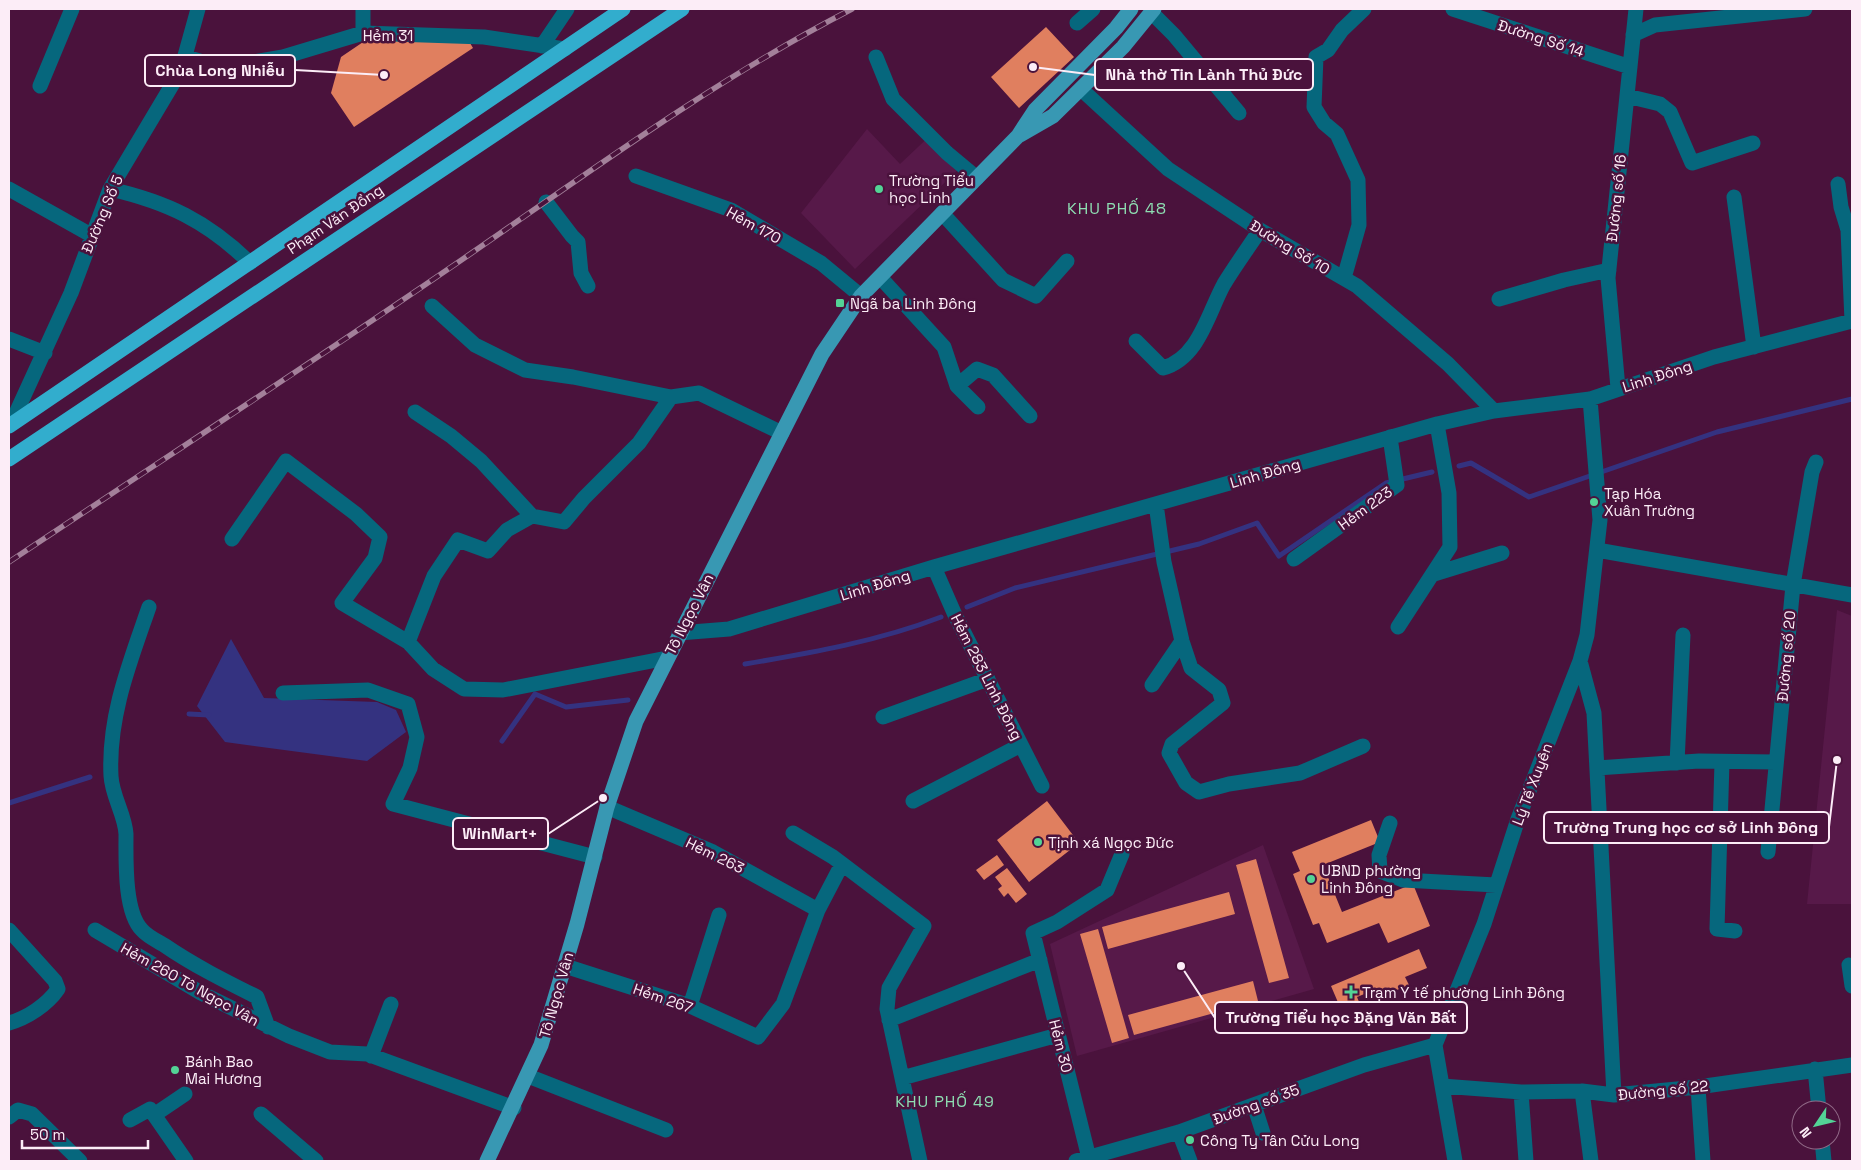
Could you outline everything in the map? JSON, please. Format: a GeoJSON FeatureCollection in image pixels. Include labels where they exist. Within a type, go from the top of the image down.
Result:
{"type":"FeatureCollection","features":[{"type":"Feature","properties":{"kind":"highway","name":"Phạm Văn Đồng"},"geometry":{"type":"LineString","coordinates":[[10,425],[623,9]]}},
{"type":"Feature","properties":{"kind":"highway","name":"Phạm Văn Đồng"},"geometry":{"type":"LineString","coordinates":[[9,459],[682,9]]}},
{"type":"Feature","properties":{"kind":"main road","name":"Tô Ngọc Vân"},"geometry":{"type":"LineString","coordinates":[[488,1161],[542,1045],[595,857],[607,807],[636,721],[822,354],[861,296],[1018,136],[1035,110],[1116,28],[1131,9]]}},
{"type":"Feature","properties":{"kind":"main road","name":"Tô Ngọc Vân"},"geometry":{"type":"LineString","coordinates":[[1018,136],[1054,116],[1081,90],[1153,11]]}},
{"type":"Feature","properties":{"kind":"street"},"geometry":{"type":"LineString","coordinates":[[40,86],[72,9]]}},
{"type":"Feature","properties":{"kind":"street","name":"Đường Số 5"},"geometry":{"type":"LineString","coordinates":[[10,425],[45,353],[71,293],[91,235],[110,189],[181,70],[198,9]]}},
{"type":"Feature","properties":{"kind":"street"},"geometry":{"type":"LineString","coordinates":[[363,9],[363,33]]}},
{"type":"Feature","properties":{"kind":"street"},"geometry":{"type":"LineString","coordinates":[[542,46],[567,9]]}},
{"type":"Feature","properties":{"kind":"street"},"geometry":{"type":"LineString","coordinates":[[1076,23],[1093,9]]}},
{"type":"Feature","properties":{"kind":"street"},"geometry":{"type":"LineString","coordinates":[[1344,278],[1359,225],[1358,180],[1337,134],[1324,123],[1314,106],[1314,71],[1316,57],[1328,50],[1342,30],[1364,9]]}},
{"type":"Feature","properties":{"kind":"street","name":"Đường Số 14"},"geometry":{"type":"LineString","coordinates":[[1453,9],[1630,67]]}},
{"type":"Feature","properties":{"kind":"street","name":"Đường số 16"},"geometry":{"type":"LineString","coordinates":[[1618,388],[1609,270],[1636,9]]}},
{"type":"Feature","properties":{"kind":"street"},"geometry":{"type":"LineString","coordinates":[[1633,35],[1655,25],[1805,9]]}},
{"type":"Feature","properties":{"kind":"street"},"geometry":{"type":"LineString","coordinates":[[1153,11],[1239,113]]}},
{"type":"Feature","properties":{"kind":"street","name":"Hẻm 31"},"geometry":{"type":"LineString","coordinates":[[186,57],[213,65],[236,65],[283,57],[363,33],[484,36],[565,49]]}},
{"type":"Feature","properties":{"kind":"street"},"geometry":{"type":"LineString","coordinates":[[876,57],[893,98],[947,153],[977,178]]}},
{"type":"Feature","properties":{"kind":"street","name":"Đường Số 10"},"geometry":{"type":"LineString","coordinates":[[1081,90],[1168,169],[1260,230],[1357,286],[1448,364],[1494,411]]}},
{"type":"Feature","properties":{"kind":"street"},"geometry":{"type":"LineString","coordinates":[[1627,96],[1660,104],[1670,112],[1692,163],[1752,143]]}},
{"type":"Feature","properties":{"kind":"street","name":"Hẻm 170"},"geometry":{"type":"LineString","coordinates":[[636,176],[731,210],[821,264],[861,296]]}},
{"type":"Feature","properties":{"kind":"street"},"geometry":{"type":"LineString","coordinates":[[1838,184],[1850,236],[1852,321]]}},
{"type":"Feature","properties":{"kind":"street"},"geometry":{"type":"LineString","coordinates":[[9,189],[91,235]]}},
{"type":"Feature","properties":{"kind":"street"},"geometry":{"type":"LineString","coordinates":[[110,189],[148,198],[190,216],[236,248],[250,263]]}},
{"type":"Feature","properties":{"kind":"street"},"geometry":{"type":"LineString","coordinates":[[1734,197],[1754,347]]}},
{"type":"Feature","properties":{"kind":"street"},"geometry":{"type":"LineString","coordinates":[[546,202],[578,242],[581,273],[588,286]]}},
{"type":"Feature","properties":{"kind":"street"},"geometry":{"type":"LineString","coordinates":[[942,213],[1002,280],[1036,296],[1067,261]]}},
{"type":"Feature","properties":{"kind":"street"},"geometry":{"type":"LineString","coordinates":[[1136,341],[1163,368],[1175,365],[1201,336],[1224,285],[1260,230]]}},
{"type":"Feature","properties":{"kind":"street"},"geometry":{"type":"LineString","coordinates":[[1499,299],[1564,280],[1609,270]]}},
{"type":"Feature","properties":{"kind":"street"},"geometry":{"type":"LineString","coordinates":[[880,277],[944,347],[957,386],[978,407]]}},
{"type":"Feature","properties":{"kind":"street"},"geometry":{"type":"LineString","coordinates":[[432,306],[475,346],[525,370],[573,377],[671,397],[699,393],[782,433]]}},
{"type":"Feature","properties":{"kind":"street","name":"Linh Đông"},"geometry":{"type":"LineString","coordinates":[[679,634],[729,629],[934,567],[1437,424],[1494,411],[1590,399],[1618,388],[1754,347],[1852,321]]}},
{"type":"Feature","properties":{"kind":"street"},"geometry":{"type":"LineString","coordinates":[[9,339],[45,353]]}},
{"type":"Feature","properties":{"kind":"street"},"geometry":{"type":"LineString","coordinates":[[957,386],[977,369],[993,375],[1030,416]]}},
{"type":"Feature","properties":{"kind":"street"},"geometry":{"type":"LineString","coordinates":[[415,412],[451,436],[481,461],[532,516],[564,522],[584,498],[639,443],[671,397]]}},
{"type":"Feature","properties":{"kind":"street","name":"Lý Tế Xuyên"},"geometry":{"type":"LineString","coordinates":[[1435,1045],[1484,924],[1518,819],[1580,661],[1587,635],[1600,520],[1590,399]]}},
{"type":"Feature","properties":{"kind":"street"},"geometry":{"type":"LineString","coordinates":[[1398,627],[1450,547],[1449,493],[1437,424]]}},
{"type":"Feature","properties":{"kind":"street","name":"Hẻm 223"},"geometry":{"type":"LineString","coordinates":[[1294,559],[1396,479],[1390,437]]}},
{"type":"Feature","properties":{"kind":"street"},"geometry":{"type":"LineString","coordinates":[[232,539],[286,461],[356,514],[380,537],[375,558],[342,603],[408,642],[433,669],[464,689],[503,690],[667,658]]}},
{"type":"Feature","properties":{"kind":"street","name":"Đường số 20"},"geometry":{"type":"LineString","coordinates":[[1768,852],[1793,585],[1812,472],[1816,462]]}},
{"type":"Feature","properties":{"kind":"street"},"geometry":{"type":"LineString","coordinates":[[1156,504],[1164,562],[1182,641],[1191,668],[1220,690],[1223,703],[1172,744],[1169,753],[1186,783],[1199,792],[1229,784],[1300,773],[1363,746]]}},
{"type":"Feature","properties":{"kind":"street"},"geometry":{"type":"LineString","coordinates":[[408,642],[434,576],[458,540],[488,551],[507,530],[532,516]]}},
{"type":"Feature","properties":{"kind":"street"},"geometry":{"type":"LineString","coordinates":[[1597,550],[1852,595]]}},
{"type":"Feature","properties":{"kind":"street"},"geometry":{"type":"LineString","coordinates":[[1434,574],[1502,553]]}},
{"type":"Feature","properties":{"kind":"street","name":"Hẻm 283 Linh Đông"},"geometry":{"type":"LineString","coordinates":[[934,567],[955,615],[1042,786]]}},
{"type":"Feature","properties":{"kind":"street"},"geometry":{"type":"LineString","coordinates":[[149,607],[118,699],[112,739],[111,778],[126,831],[126,875],[133,915],[141,930],[212,974],[257,997],[268,1027]]}},
{"type":"Feature","properties":{"kind":"street"},"geometry":{"type":"LineString","coordinates":[[1677,763],[1683,635]]}},
{"type":"Feature","properties":{"kind":"street"},"geometry":{"type":"LineString","coordinates":[[1152,685],[1182,641]]}},
{"type":"Feature","properties":{"kind":"street"},"geometry":{"type":"LineString","coordinates":[[1580,661],[1594,713],[1614,1095]]}},
{"type":"Feature","properties":{"kind":"street"},"geometry":{"type":"LineString","coordinates":[[883,717],[988,679]]}},
{"type":"Feature","properties":{"kind":"street"},"geometry":{"type":"LineString","coordinates":[[283,693],[368,690],[408,704],[417,737],[410,768],[393,804],[595,857]]}},
{"type":"Feature","properties":{"kind":"street"},"geometry":{"type":"LineString","coordinates":[[913,801],[1021,745]]}},
{"type":"Feature","properties":{"kind":"street"},"geometry":{"type":"LineString","coordinates":[[1597,768],[1719,760],[1722,762],[1776,762]]}},
{"type":"Feature","properties":{"kind":"street"},"geometry":{"type":"LineString","coordinates":[[1722,762],[1718,929],[1734,931]]}},
{"type":"Feature","properties":{"kind":"street","name":"Hẻm 263"},"geometry":{"type":"LineString","coordinates":[[607,807],[713,852],[818,910]]}},
{"type":"Feature","properties":{"kind":"street"},"geometry":{"type":"LineString","coordinates":[[1390,823],[1379,855],[1380,871],[1403,880],[1496,884]]}},
{"type":"Feature","properties":{"kind":"street"},"geometry":{"type":"LineString","coordinates":[[793,832],[842,864],[924,926],[888,988],[887,1009],[920,1161]]}},
{"type":"Feature","properties":{"kind":"street","name":"Hẻm 30"},"geometry":{"type":"LineString","coordinates":[[1083,1160],[1058,1035],[1033,933],[1057,922],[1107,890],[1122,854]]}},
{"type":"Feature","properties":{"kind":"street"},"geometry":{"type":"LineString","coordinates":[[818,910],[842,864]]}},
{"type":"Feature","properties":{"kind":"street","name":"Hẻm 267"},"geometry":{"type":"LineString","coordinates":[[565,966],[690,1006],[758,1037],[783,1004],[818,910]]}},
{"type":"Feature","properties":{"kind":"street"},"geometry":{"type":"LineString","coordinates":[[690,1006],[719,915]]}},
{"type":"Feature","properties":{"kind":"street"},"geometry":{"type":"LineString","coordinates":[[9,930],[55,981],[58,989],[50,1000],[18,1021],[9,1023]]}},
{"type":"Feature","properties":{"kind":"street","name":"Hẻm 260 Tô Ngọc Vân"},"geometry":{"type":"LineString","coordinates":[[96,930],[201,994],[268,1027],[330,1052],[371,1056],[514,1108]]}},
{"type":"Feature","properties":{"kind":"street"},"geometry":{"type":"LineString","coordinates":[[889,1020],[1040,960]]}},
{"type":"Feature","properties":{"kind":"street"},"geometry":{"type":"LineString","coordinates":[[1849,965],[1852,986]]}},
{"type":"Feature","properties":{"kind":"street"},"geometry":{"type":"LineString","coordinates":[[371,1056],[391,1004]]}},
{"type":"Feature","properties":{"kind":"street"},"geometry":{"type":"LineString","coordinates":[[902,1078],[1058,1035]]}},
{"type":"Feature","properties":{"kind":"street"},"geometry":{"type":"LineString","coordinates":[[1435,1045],[1455,1161]]}},
{"type":"Feature","properties":{"kind":"street","name":"Đường số 35"},"geometry":{"type":"LineString","coordinates":[[1083,1160],[1179,1132],[1364,1065],[1435,1045]]}},
{"type":"Feature","properties":{"kind":"street","name":"Đường số 22"},"geometry":{"type":"LineString","coordinates":[[1442,1086],[1521,1092],[1582,1091],[1614,1095],[1698,1087],[1852,1065]]}},
{"type":"Feature","properties":{"kind":"street"},"geometry":{"type":"LineString","coordinates":[[1815,1069],[1818,1100]]}},
{"type":"Feature","properties":{"kind":"street"},"geometry":{"type":"LineString","coordinates":[[528,1076],[666,1130]]}},
{"type":"Feature","properties":{"kind":"street"},"geometry":{"type":"LineString","coordinates":[[1698,1087],[1703,1161]]}},
{"type":"Feature","properties":{"kind":"street"},"geometry":{"type":"LineString","coordinates":[[1582,1091],[1591,1161]]}},
{"type":"Feature","properties":{"kind":"street"},"geometry":{"type":"LineString","coordinates":[[1521,1092],[1526,1161]]}},
{"type":"Feature","properties":{"kind":"street"},"geometry":{"type":"LineString","coordinates":[[154,1115],[184,1094]]}},
{"type":"Feature","properties":{"kind":"street"},"geometry":{"type":"LineString","coordinates":[[1254,1104],[1263,1133]]}},
{"type":"Feature","properties":{"kind":"street"},"geometry":{"type":"LineString","coordinates":[[130,1120],[150,1109],[186,1161]]}},
{"type":"Feature","properties":{"kind":"street"},"geometry":{"type":"LineString","coordinates":[[9,1117],[18,1110],[32,1114],[80,1161]]}},
{"type":"Feature","properties":{"kind":"street"},"geometry":{"type":"LineString","coordinates":[[261,1114],[316,1161]]}},
{"type":"Feature","properties":{"kind":"street"},"geometry":{"type":"LineString","coordinates":[[1179,1132],[1190,1161]]}},
{"type":"Feature","properties":{"kind":"shaded area","name":"Trường Tiểu học Linh"},"geometry":{"type":"Polygon","coordinates":[[[867,129],[900,164],[935,131],[965,163],[855,269],[801,213],[867,129]]]}},
{"type":"Feature","properties":{"kind":"shaded area"},"geometry":{"type":"Polygon","coordinates":[[[1837,610],[1852,616],[1852,904],[1807,904],[1837,610]]]}},
{"type":"Feature","properties":{"kind":"shaded area"},"geometry":{"type":"Polygon","coordinates":[[[231,639],[264,698],[377,702],[396,710],[406,732],[367,761],[225,742],[197,706],[231,639]]]}},
{"type":"Feature","properties":{"kind":"shaded area"},"geometry":{"type":"Polygon","coordinates":[[[1263,845],[1314,989],[1077,1056],[1050,944],[1263,845]]]}},
{"type":"Feature","properties":{"kind":"building"},"geometry":{"type":"Polygon","coordinates":[[[1046,27],[1074,57],[1019,108],[991,77],[1046,27]]]}},
{"type":"Feature","properties":{"kind":"building"},"geometry":{"type":"Polygon","coordinates":[[[372,36],[467,38],[473,48],[354,127],[331,93],[341,57],[372,36]]]}},
{"type":"Feature","properties":{"kind":"building","name":"Tịnh xá Ngọc Đức"},"geometry":{"type":"Polygon","coordinates":[[[1047,801],[1079,843],[1029,882],[997,840],[1047,801]]]}},
{"type":"Feature","properties":{"kind":"building","name":"UBND phường Linh Đông"},"geometry":{"type":"Polygon","coordinates":[[[1371,820],[1380,842],[1323,865],[1342,912],[1413,884],[1430,926],[1388,943],[1379,923],[1327,943],[1319,923],[1313,925],[1293,874],[1300,871],[1292,852],[1371,820]]]}},
{"type":"Feature","properties":{"kind":"building"},"geometry":{"type":"Polygon","coordinates":[[[997,855],[1004,865],[984,880],[976,870],[997,855]]]}},
{"type":"Feature","properties":{"kind":"building"},"geometry":{"type":"Polygon","coordinates":[[[1256,859],[1289,978],[1269,983],[1236,865],[1256,859]]]}},
{"type":"Feature","properties":{"kind":"building"},"geometry":{"type":"Polygon","coordinates":[[[1007,868],[1027,894],[1016,903],[1008,893],[1004,897],[998,889],[1002,886],[995,877],[1007,868]]]}},
{"type":"Feature","properties":{"kind":"building"},"geometry":{"type":"Polygon","coordinates":[[[1229,892],[1235,914],[1108,949],[1102,927],[1229,892]]]}},
{"type":"Feature","properties":{"kind":"building"},"geometry":{"type":"Polygon","coordinates":[[[1098,929],[1129,1038],[1112,1043],[1080,934],[1098,929]]]}},
{"type":"Feature","properties":{"kind":"building","name":"Trạm Y tế phường Linh Đông"},"geometry":{"type":"Polygon","coordinates":[[[1419,949],[1427,968],[1405,977],[1409,985],[1382,996],[1379,988],[1357,997],[1367,1021],[1349,1028],[1331,986],[1419,949]]]}},
{"type":"Feature","properties":{"kind":"building"},"geometry":{"type":"Polygon","coordinates":[[[1253,981],[1258,1001],[1134,1035],[1128,1015],[1253,981]]]}},
{"type":"Feature","properties":{"kind":"waterway"},"geometry":{"type":"LineString","coordinates":[[1459,466],[1471,463],[1529,497],[1717,432],[1852,399]]}},
{"type":"Feature","properties":{"kind":"waterway"},"geometry":{"type":"LineString","coordinates":[[967,607],[1015,588],[1199,544],[1257,523],[1279,556],[1386,483],[1432,472]]}},
{"type":"Feature","properties":{"kind":"waterway"},"geometry":{"type":"LineString","coordinates":[[745,664],[869,640],[941,617]]}},
{"type":"Feature","properties":{"kind":"waterway"},"geometry":{"type":"LineString","coordinates":[[502,741],[535,694],[566,707],[628,700]]}},
{"type":"Feature","properties":{"kind":"waterway"},"geometry":{"type":"LineString","coordinates":[[189,714],[209,715]]}},
{"type":"Feature","properties":{"kind":"waterway"},"geometry":{"type":"LineString","coordinates":[[9,803],[90,777]]}},
{"type":"Feature","properties":{"kind":"railway"},"geometry":{"type":"LineString","coordinates":[[9,562],[348,337],[652,129],[751,66],[852,9]]}},
{"type":"Feature","properties":{"kind":"place","name":"Nhà thờ Tin Lành Thủ Đức"},"geometry":{"type":"Point","coordinates":[1033,67]}},
{"type":"Feature","properties":{"kind":"place","name":"Chùa Long Nhiễu"},"geometry":{"type":"Point","coordinates":[384,75]}},
{"type":"Feature","properties":{"kind":"place","name":"Trường Tiểu học Linh"},"geometry":{"type":"Point","coordinates":[879,189]}},
{"type":"Feature","properties":{"kind":"place","name":"Ngã ba Linh Đông"},"geometry":{"type":"Point","coordinates":[840,303]}},
{"type":"Feature","properties":{"kind":"place","name":"Tạp Hóa Xuân Trường"},"geometry":{"type":"Point","coordinates":[1594,502]}},
{"type":"Feature","properties":{"kind":"place","name":"Trường Trung học cơ sở Linh Đông"},"geometry":{"type":"Point","coordinates":[1837,760]}},
{"type":"Feature","properties":{"kind":"place","name":"WinMart+"},"geometry":{"type":"Point","coordinates":[603,798]}},
{"type":"Feature","properties":{"kind":"place","name":"Tịnh xá Ngọc Đức"},"geometry":{"type":"Point","coordinates":[1038,842]}},
{"type":"Feature","properties":{"kind":"place","name":"UBND phường Linh Đông"},"geometry":{"type":"Point","coordinates":[1311,879]}},
{"type":"Feature","properties":{"kind":"place","name":"Trường Tiểu học Đặng Văn Bất"},"geometry":{"type":"Point","coordinates":[1181,966]}},
{"type":"Feature","properties":{"kind":"place","name":"Trạm Y tế phường Linh Đông"},"geometry":{"type":"Point","coordinates":[1351,992]}},
{"type":"Feature","properties":{"kind":"place","name":"Bánh Bao Mai Hương"},"geometry":{"type":"Point","coordinates":[175,1070]}},
{"type":"Feature","properties":{"kind":"place","name":"Công Ty Tân Cửu Long"},"geometry":{"type":"Point","coordinates":[1190,1140]}},
{"type":"Feature","properties":{"kind":"district","name":"KHU PHỐ 48"},"geometry":{"type":"Point","coordinates":[1117,208]}},
{"type":"Feature","properties":{"kind":"district","name":"KHU PHỐ 49"},"geometry":{"type":"Point","coordinates":[945,1101]}}]}
